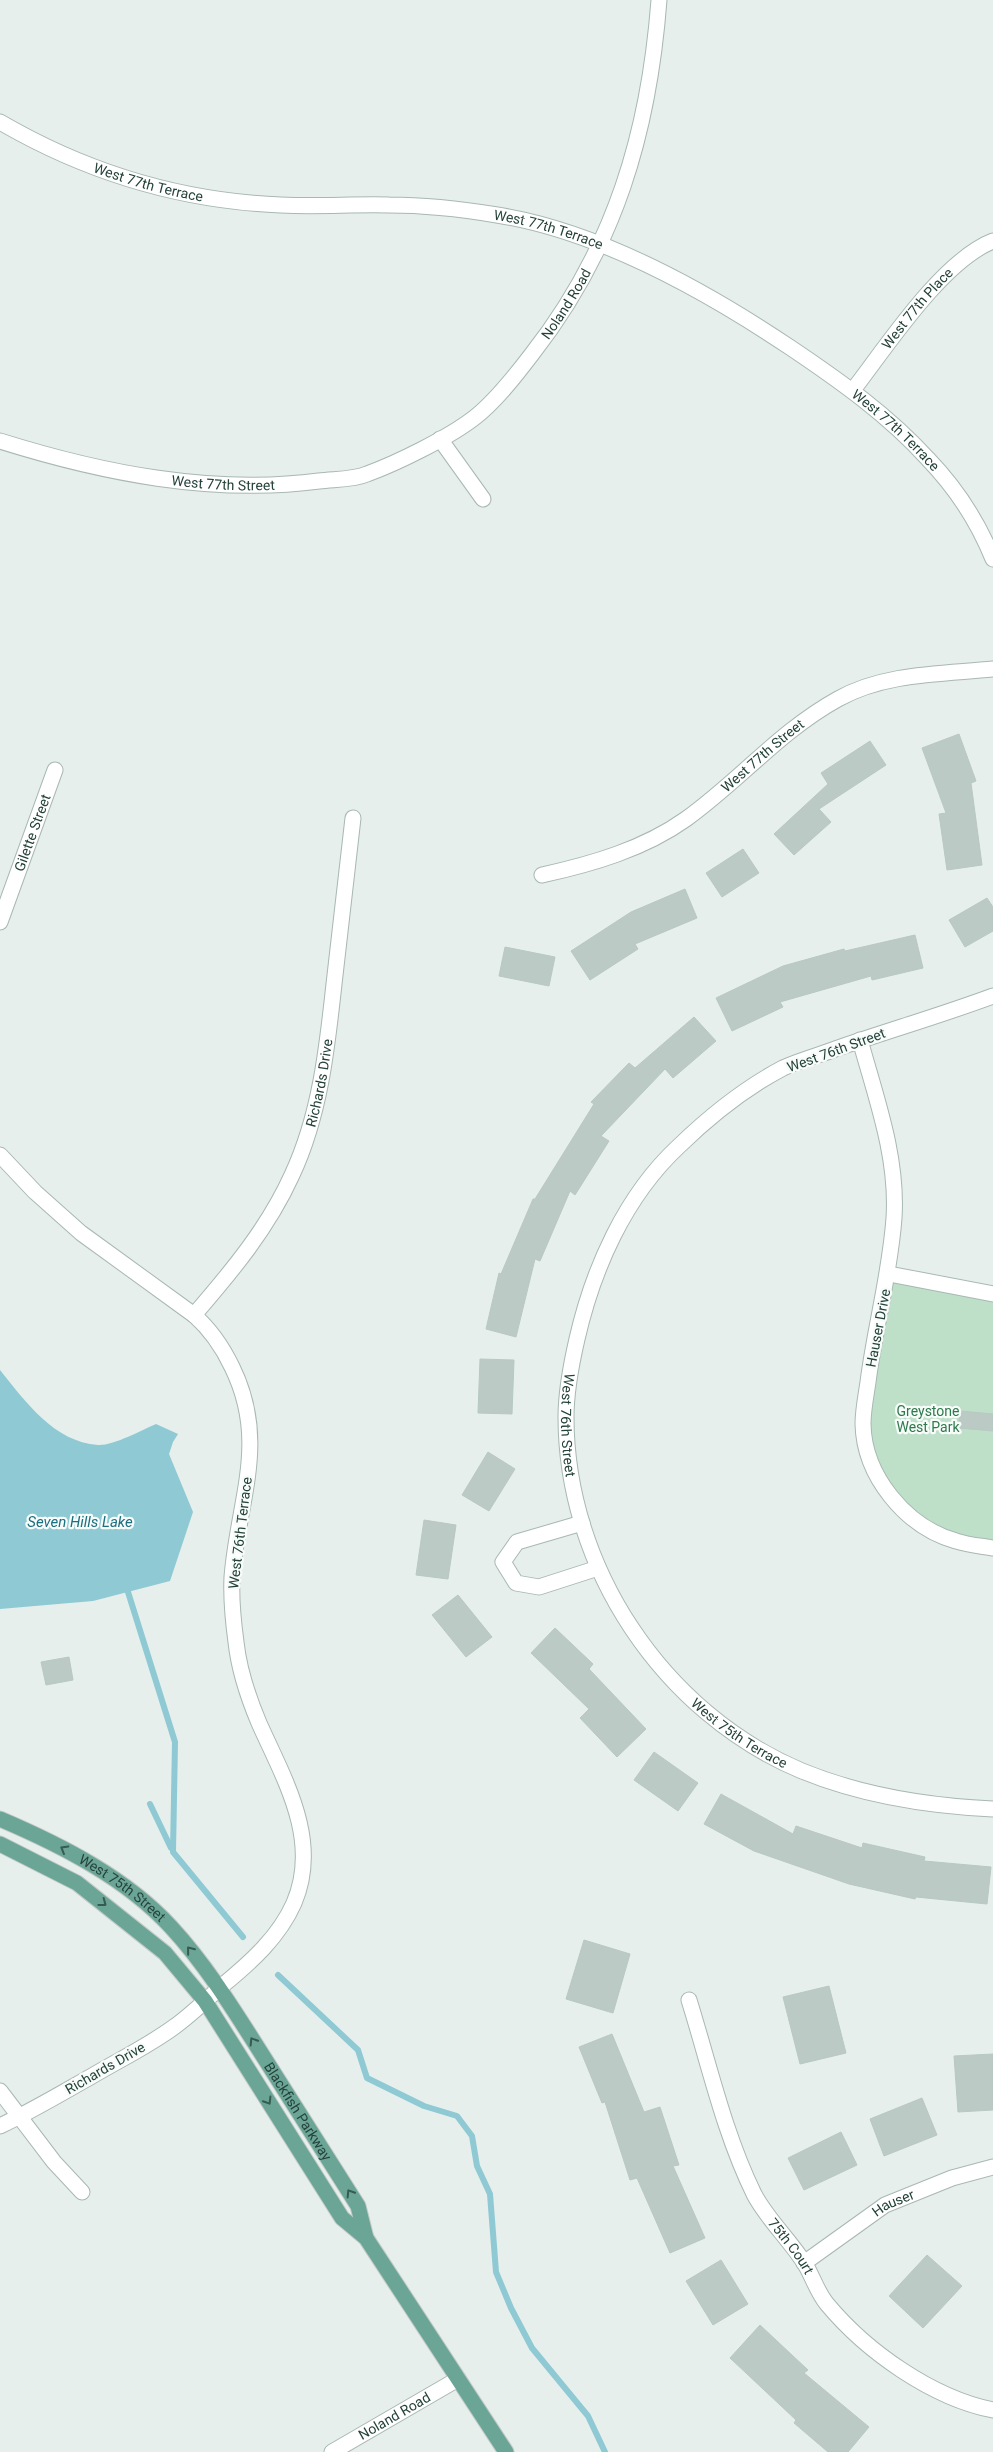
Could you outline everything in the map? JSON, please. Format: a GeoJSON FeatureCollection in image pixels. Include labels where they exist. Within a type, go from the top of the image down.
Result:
{"type":"FeatureCollection","features":[{"type":"Feature","properties":{"kind":"main road","name":"West 75th Street"},"geometry":{"type":"LineString","coordinates":[[0,1819],[67,1850],[118,1882],[171,1927],[220,1988]]}},
{"type":"Feature","properties":{"kind":"main road","name":"West 75th Street"},"geometry":{"type":"LineString","coordinates":[[0,1844],[77,1883],[165,1953],[205,2001]]}},
{"type":"Feature","properties":{"kind":"main road","name":"Blackfish Parkway"},"geometry":{"type":"LineString","coordinates":[[220,1988],[358,2206],[366,2238]]}},
{"type":"Feature","properties":{"kind":"main road","name":"Blackfish Parkway"},"geometry":{"type":"LineString","coordinates":[[205,2001],[342,2218],[366,2238],[506,2452]]}},
{"type":"Feature","properties":{"kind":"street","name":"Noland Road"},"geometry":{"type":"LineString","coordinates":[[440,439],[475,418],[518,373],[554,327],[600,246],[627,182],[644,120],[655,52],[659,0]]}},
{"type":"Feature","properties":{"kind":"street","name":"West 77th Terrace"},"geometry":{"type":"LineString","coordinates":[[0,122],[33,141],[83,164],[134,182],[186,194],[282,205],[436,206],[510,217],[554,228],[600,246],[685,284],[751,322],[853,390],[929,460],[963,502],[993,558]]}},
{"type":"Feature","properties":{"kind":"street","name":"West 77th Place"},"geometry":{"type":"LineString","coordinates":[[853,390],[938,281],[962,258],[993,241]]}},
{"type":"Feature","properties":{"kind":"street","name":"West 77th Street"},"geometry":{"type":"LineString","coordinates":[[0,441],[94,468],[212,484],[292,485],[365,475],[440,439]]}},
{"type":"Feature","properties":{"kind":"street"},"geometry":{"type":"LineString","coordinates":[[440,439],[483,499]]}},
{"type":"Feature","properties":{"kind":"street","name":"West 77th Street"},"geometry":{"type":"LineString","coordinates":[[542,875],[603,859],[647,841],[685,820],[784,734],[839,698],[876,684],[908,678],[993,669]]}},
{"type":"Feature","properties":{"kind":"street","name":"Gilette Street"},"geometry":{"type":"LineString","coordinates":[[0,922],[55,770]]}},
{"type":"Feature","properties":{"kind":"street","name":"Richards Drive"},"geometry":{"type":"LineString","coordinates":[[194,1315],[258,1236],[292,1175],[312,1123],[324,1069],[353,818]]}},
{"type":"Feature","properties":{"kind":"street","name":"West 76th Street"},"geometry":{"type":"LineString","coordinates":[[582,1523],[568,1457],[566,1416],[569,1375],[586,1302],[613,1236],[642,1189],[677,1147],[738,1096],[785,1067],[993,996]]}},
{"type":"Feature","properties":{"kind":"street","name":"Hauser Drive"},"geometry":{"type":"LineString","coordinates":[[860,1040],[888,1138],[894,1181],[894,1217],[889,1274],[871,1358],[863,1423],[865,1443],[882,1483],[896,1503],[920,1524],[956,1541],[993,1548]]}},
{"type":"Feature","properties":{"kind":"street","name":"West 76th Terrace"},"geometry":{"type":"LineString","coordinates":[[0,1155],[35,1192],[81,1233],[194,1315],[208,1328],[222,1347],[243,1391],[251,1437],[249,1466],[232,1577],[232,1618],[238,1658],[255,1712],[299,1814],[304,1844],[302,1871],[295,1902],[278,1931],[250,1963],[205,2001]]}},
{"type":"Feature","properties":{"kind":"street"},"geometry":{"type":"LineString","coordinates":[[889,1274],[993,1294]]}},
{"type":"Feature","properties":{"kind":"street"},"geometry":{"type":"LineString","coordinates":[[582,1523],[517,1542],[503,1562],[516,1583],[539,1587],[598,1568]]}},
{"type":"Feature","properties":{"kind":"street","name":"West 75th Terrace"},"geometry":{"type":"LineString","coordinates":[[582,1523],[598,1568],[637,1637],[694,1701],[726,1728],[763,1751],[802,1771],[856,1790],[902,1800],[993,1809]]}},
{"type":"Feature","properties":{"kind":"street","name":"75th Court"},"geometry":{"type":"LineString","coordinates":[[689,2000],[737,2154],[755,2195],[804,2263],[825,2302],[856,2336],[914,2378],[975,2406],[993,2410]]}},
{"type":"Feature","properties":{"kind":"street","name":"Richards Drive"},"geometry":{"type":"LineString","coordinates":[[0,2126],[20,2117],[173,2028],[205,2001]]}},
{"type":"Feature","properties":{"kind":"street"},"geometry":{"type":"LineString","coordinates":[[0,2091],[54,2162],[82,2192]]}},
{"type":"Feature","properties":{"kind":"street","name":"Hauser"},"geometry":{"type":"LineString","coordinates":[[804,2263],[885,2205],[952,2178],[993,2167]]}},
{"type":"Feature","properties":{"kind":"street","name":"Noland Road"},"geometry":{"type":"LineString","coordinates":[[332,2452],[458,2379]]}},
{"type":"Feature","properties":{"kind":"green space","name":"Greystone West Park"},"geometry":{"type":"Polygon","coordinates":[[[889,1274],[993,1294],[993,1548],[955,1541],[896,1503],[865,1443],[889,1274]]]}},
{"type":"Feature","properties":{"kind":"water","name":"Seven Hills Lake"},"geometry":{"type":"Polygon","coordinates":[[[0,1370],[30,1407],[42,1418],[54,1428],[82,1442],[104,1445],[156,1424],[178,1434],[169,1454],[193,1512],[170,1581],[93,1601],[0,1609],[0,1370]]]}},
{"type":"Feature","properties":{"kind":"building"},"geometry":{"type":"Polygon","coordinates":[[[959,734],[976,781],[971,783],[982,865],[947,870],[939,814],[946,813],[922,748],[959,734]]]}},
{"type":"Feature","properties":{"kind":"building"},"geometry":{"type":"Polygon","coordinates":[[[870,741],[886,765],[819,809],[831,822],[794,855],[774,834],[828,784],[821,773],[870,741]]]}},
{"type":"Feature","properties":{"kind":"building"},"geometry":{"type":"Polygon","coordinates":[[[743,849],[759,873],[722,897],[706,873],[743,849]]]}},
{"type":"Feature","properties":{"kind":"building"},"geometry":{"type":"Polygon","coordinates":[[[685,889],[697,918],[635,944],[638,949],[590,980],[571,951],[631,912],[685,889]]]}},
{"type":"Feature","properties":{"kind":"building"},"geometry":{"type":"Polygon","coordinates":[[[987,898],[993,907],[993,931],[965,947],[949,920],[987,898]]]}},
{"type":"Feature","properties":{"kind":"building"},"geometry":{"type":"Polygon","coordinates":[[[915,935],[923,968],[872,980],[871,976],[780,1002],[783,1007],[732,1031],[716,998],[783,966],[844,949],[845,951],[915,935]]]}},
{"type":"Feature","properties":{"kind":"building"},"geometry":{"type":"Polygon","coordinates":[[[505,947],[555,957],[549,986],[499,976],[505,947]]]}},
{"type":"Feature","properties":{"kind":"building"},"geometry":{"type":"Polygon","coordinates":[[[694,1017],[716,1041],[673,1078],[665,1069],[601,1136],[609,1141],[575,1195],[570,1191],[540,1261],[535,1259],[516,1337],[486,1329],[499,1273],[501,1274],[533,1199],[535,1199],[594,1104],[591,1102],[629,1063],[635,1068],[694,1017]]]}},
{"type":"Feature","properties":{"kind":"building"},"geometry":{"type":"Polygon","coordinates":[[[480,1359],[514,1360],[512,1414],[478,1413],[480,1359]]]}},
{"type":"Feature","properties":{"kind":"building"},"geometry":{"type":"Polygon","coordinates":[[[960,1411],[993,1414],[993,1431],[958,1428],[960,1411]]]}},
{"type":"Feature","properties":{"kind":"building"},"geometry":{"type":"Polygon","coordinates":[[[488,1452],[515,1469],[489,1511],[462,1495],[488,1452]]]}},
{"type":"Feature","properties":{"kind":"building"},"geometry":{"type":"Polygon","coordinates":[[[424,1520],[456,1525],[448,1579],[416,1575],[424,1520]]]}},
{"type":"Feature","properties":{"kind":"building"},"geometry":{"type":"Polygon","coordinates":[[[458,1595],[492,1637],[466,1657],[432,1615],[458,1595]]]}},
{"type":"Feature","properties":{"kind":"building"},"geometry":{"type":"Polygon","coordinates":[[[555,1628],[593,1664],[589,1669],[646,1729],[617,1757],[580,1718],[589,1709],[531,1653],[555,1628]]]}},
{"type":"Feature","properties":{"kind":"building"},"geometry":{"type":"Polygon","coordinates":[[[69,1657],[73,1680],[46,1685],[41,1662],[69,1657]]]}},
{"type":"Feature","properties":{"kind":"building"},"geometry":{"type":"Polygon","coordinates":[[[654,1752],[698,1783],[678,1811],[634,1780],[654,1752]]]}},
{"type":"Feature","properties":{"kind":"building"},"geometry":{"type":"Polygon","coordinates":[[[721,1794],[793,1834],[796,1826],[862,1848],[863,1843],[925,1857],[924,1861],[991,1867],[987,1904],[916,1897],[915,1899],[849,1884],[754,1851],[704,1824],[721,1794]]]}},
{"type":"Feature","properties":{"kind":"building"},"geometry":{"type":"Polygon","coordinates":[[[584,1940],[630,1954],[613,2013],[566,1999],[584,1940]]]}},
{"type":"Feature","properties":{"kind":"building"},"geometry":{"type":"Polygon","coordinates":[[[829,1986],[846,2053],[800,2064],[783,1997],[829,1986]]]}},
{"type":"Feature","properties":{"kind":"building"},"geometry":{"type":"Polygon","coordinates":[[[612,2034],[644,2112],[660,2107],[679,2165],[673,2166],[705,2238],[670,2253],[637,2178],[630,2180],[605,2102],[602,2103],[579,2047],[612,2034]]]}},
{"type":"Feature","properties":{"kind":"building"},"geometry":{"type":"Polygon","coordinates":[[[993,2054],[993,2110],[958,2112],[954,2056],[993,2054]]]}},
{"type":"Feature","properties":{"kind":"building"},"geometry":{"type":"Polygon","coordinates":[[[922,2098],[937,2135],[884,2156],[870,2119],[922,2098]]]}},
{"type":"Feature","properties":{"kind":"building"},"geometry":{"type":"Polygon","coordinates":[[[841,2132],[857,2165],[804,2190],[788,2158],[841,2132]]]}},
{"type":"Feature","properties":{"kind":"building"},"geometry":{"type":"Polygon","coordinates":[[[927,2255],[962,2286],[923,2328],[889,2296],[927,2255]]]}},
{"type":"Feature","properties":{"kind":"building"},"geometry":{"type":"Polygon","coordinates":[[[721,2260],[748,2304],[713,2325],[686,2281],[721,2260]]]}},
{"type":"Feature","properties":{"kind":"building"},"geometry":{"type":"Polygon","coordinates":[[[760,2325],[808,2370],[804,2373],[869,2427],[848,2452],[828,2452],[794,2423],[796,2420],[730,2358],[760,2325]]]}},
{"type":"Feature","properties":{"kind":"waterway"},"geometry":{"type":"LineString","coordinates":[[128,1592],[175,1742],[173,1852],[243,1937]]}},
{"type":"Feature","properties":{"kind":"waterway"},"geometry":{"type":"LineString","coordinates":[[150,1804],[171,1848]]}},
{"type":"Feature","properties":{"kind":"waterway"},"geometry":{"type":"LineString","coordinates":[[278,1975],[358,2050],[367,2078],[424,2106],[457,2116],[472,2136],[477,2166],[490,2194],[496,2272],[511,2308],[532,2348],[588,2416],[605,2452]]}}]}
